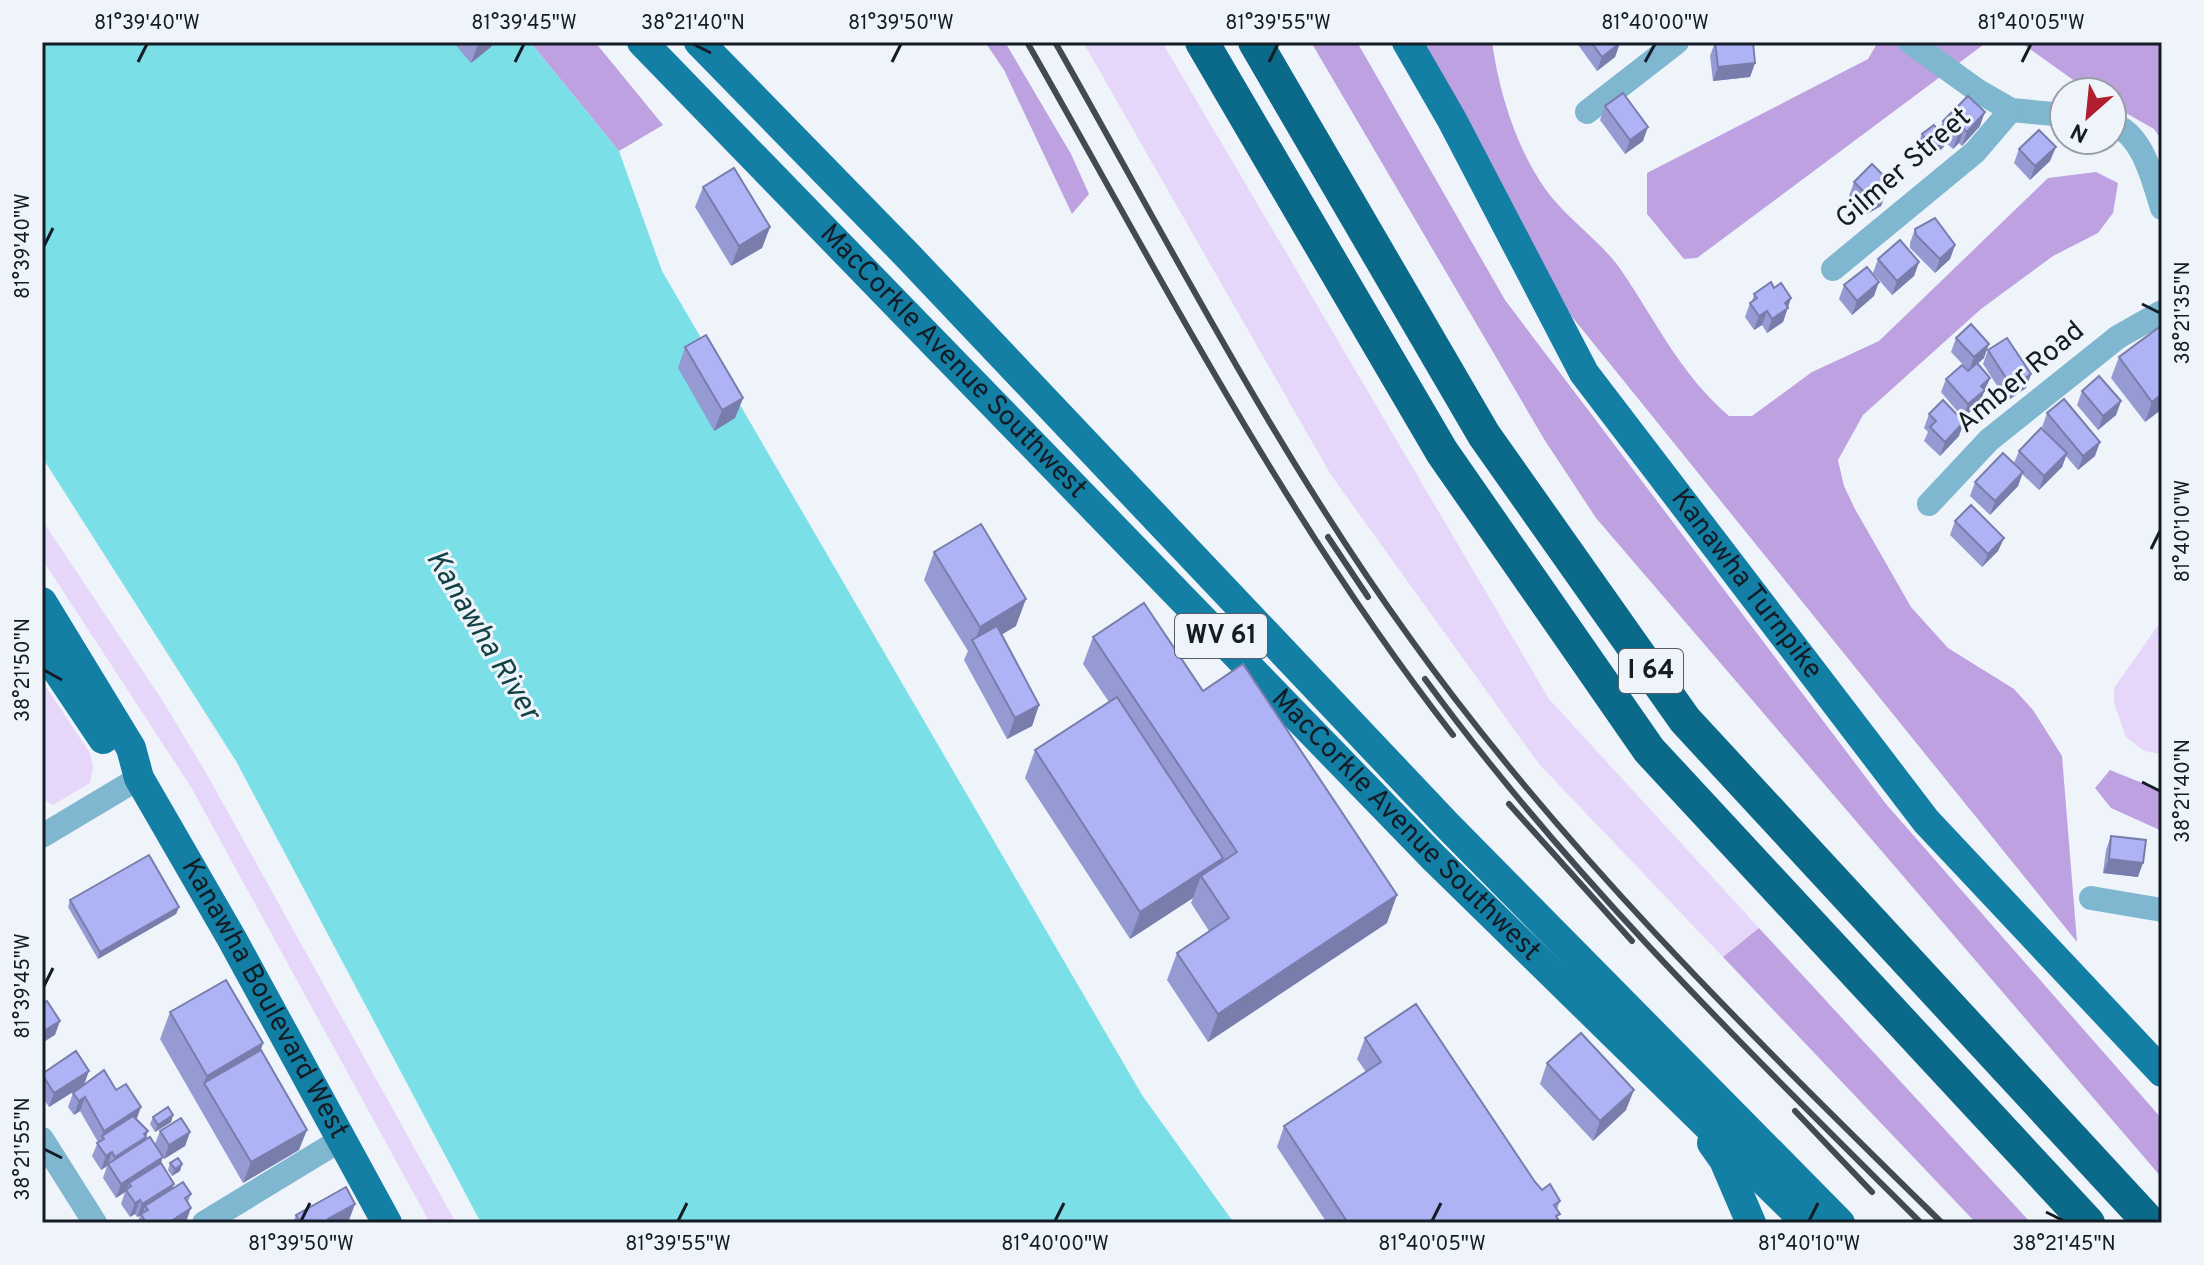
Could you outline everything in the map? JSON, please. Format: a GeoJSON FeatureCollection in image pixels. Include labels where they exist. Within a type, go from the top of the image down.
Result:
{"type":"FeatureCollection","features":[{"type":"Feature","properties":{"kind":"highway","name":"I 64"},"geometry":{"type":"LineString","coordinates":[[1202,42],[1442,452],[1649,750],[2088,1223]]}},
{"type":"Feature","properties":{"kind":"highway","name":"I 64"},"geometry":{"type":"LineString","coordinates":[[1255,42],[1484,435],[1685,720],[2150,1223]]}},
{"type":"Feature","properties":{"kind":"main road","name":"MacCorkle Avenue Southwest"},"geometry":{"type":"LineString","coordinates":[[642,42],[1434,858],[1568,992],[1796,1210],[1840,1223]]}},
{"type":"Feature","properties":{"kind":"main road","name":"MacCorkle Avenue Southwest"},"geometry":{"type":"LineString","coordinates":[[699,42],[907,255],[1447,825],[1796,1210]]}},
{"type":"Feature","properties":{"kind":"main road","name":"Kanawha Turnpike"},"geometry":{"type":"LineString","coordinates":[[1407,42],[1452,120],[1584,373],[1926,821],[2162,1072]]}},
{"type":"Feature","properties":{"kind":"main road","name":"Kanawha Boulevard West"},"geometry":{"type":"LineString","coordinates":[[42,602],[131,748],[139,778],[387,1223]]}},
{"type":"Feature","properties":{"kind":"main road","name":"Kanawha Boulevard West"},"geometry":{"type":"LineString","coordinates":[[42,648],[121,766],[139,778]]}},
{"type":"Feature","properties":{"kind":"main road"},"geometry":{"type":"LineString","coordinates":[[1664,1081],[1724,1160],[1751,1223]]}},
{"type":"Feature","properties":{"kind":"street"},"geometry":{"type":"LineString","coordinates":[[1587,112],[1677,42]]}},
{"type":"Feature","properties":{"kind":"street"},"geometry":{"type":"LineString","coordinates":[[1910,42],[1978,91],[2011,110],[2048,113]]}},
{"type":"Feature","properties":{"kind":"street","name":"Gilmer Street"},"geometry":{"type":"LineString","coordinates":[[1833,269],[1975,152],[2011,110]]}},
{"type":"Feature","properties":{"kind":"street"},"geometry":{"type":"LineString","coordinates":[[2128,136],[2146,161],[2162,208]]}},
{"type":"Feature","properties":{"kind":"street","name":"Amber Road"},"geometry":{"type":"LineString","coordinates":[[1929,504],[1989,440],[2118,337],[2162,312]]}},
{"type":"Feature","properties":{"kind":"street"},"geometry":{"type":"LineString","coordinates":[[42,836],[139,778]]}},
{"type":"Feature","properties":{"kind":"street"},"geometry":{"type":"LineString","coordinates":[[2091,898],[2162,910]]}},
{"type":"Feature","properties":{"kind":"street"},"geometry":{"type":"LineString","coordinates":[[42,1139],[95,1223]]}},
{"type":"Feature","properties":{"kind":"street"},"geometry":{"type":"LineString","coordinates":[[204,1223],[342,1139]]}},
{"type":"Feature","properties":{"kind":"shaded area"},"geometry":{"type":"Polygon","coordinates":[[[530,42],[595,42],[663,125],[619,151],[530,42]]]}},
{"type":"Feature","properties":{"kind":"shaded area"},"geometry":{"type":"Polygon","coordinates":[[[985,42],[1005,42],[1071,154],[1089,194],[1072,214],[1004,70],[985,42]]]}},
{"type":"Feature","properties":{"kind":"shaded area"},"geometry":{"type":"Polygon","coordinates":[[[1083,42],[1162,42],[1549,699],[1759,928],[1723,957],[1539,764],[1331,475],[1083,42]]]}},
{"type":"Feature","properties":{"kind":"shaded area"},"geometry":{"type":"Polygon","coordinates":[[[1311,42],[1357,42],[1505,300],[1886,804],[2162,1119],[2162,1178],[1596,518],[1544,439],[1311,42]]]}},
{"type":"Feature","properties":{"kind":"shaded area"},"geometry":{"type":"Polygon","coordinates":[[[1421,42],[1492,42],[1510,119],[1535,174],[1554,201],[1613,259],[1696,383],[1729,416],[1752,416],[1812,372],[1879,341],[2048,178],[2096,172],[2118,183],[2113,213],[2098,233],[2053,256],[1981,309],[1863,415],[1838,460],[1844,486],[1855,509],[1911,607],[1948,648],[2014,689],[2033,710],[2062,756],[2077,942],[1556,297],[1421,42]]]}},
{"type":"Feature","properties":{"kind":"shaded area"},"geometry":{"type":"Polygon","coordinates":[[[1878,42],[1987,42],[1697,258],[1684,259],[1647,214],[1647,173],[1868,59],[1878,42]]]}},
{"type":"Feature","properties":{"kind":"shaded area"},"geometry":{"type":"Polygon","coordinates":[[[2020,42],[2162,42],[2162,141],[2154,129],[2128,114],[2128,76],[2068,76],[2020,42]]]}},
{"type":"Feature","properties":{"kind":"shaded area"},"geometry":{"type":"Polygon","coordinates":[[[42,520],[162,700],[205,771],[456,1223],[430,1223],[191,787],[42,559],[42,520]]]}},
{"type":"Feature","properties":{"kind":"shaded area"},"geometry":{"type":"Polygon","coordinates":[[[2162,620],[2161,754],[2144,751],[2126,737],[2114,703],[2114,688],[2162,620]]]}},
{"type":"Feature","properties":{"kind":"shaded area"},"geometry":{"type":"Polygon","coordinates":[[[42,681],[90,753],[93,767],[90,783],[53,805],[42,798],[42,681]]]}},
{"type":"Feature","properties":{"kind":"shaded area"},"geometry":{"type":"Polygon","coordinates":[[[2110,770],[2162,791],[2162,831],[2111,808],[2095,788],[2110,770]]]}},
{"type":"Feature","properties":{"kind":"shaded area"},"geometry":{"type":"Polygon","coordinates":[[[1759,928],[2031,1223],[1976,1223],[1723,957],[1759,928]]]}},
{"type":"Feature","properties":{"kind":"water","name":"Kanawha River"},"geometry":{"type":"Polygon","coordinates":[[[42,42],[530,42],[619,151],[662,271],[1142,1095],[1234,1223],[481,1223],[236,761],[42,457],[42,42]]]}},
{"type":"Feature","properties":{"kind":"building"},"geometry":{"type":"Polygon","coordinates":[[[1591,42],[1620,42],[1620,43],[1602,57],[1591,42]]]}},
{"type":"Feature","properties":{"kind":"building"},"geometry":{"type":"Polygon","coordinates":[[[1715,42],[1753,42],[1755,63],[1718,67],[1715,42]]]}},
{"type":"Feature","properties":{"kind":"building"},"geometry":{"type":"Polygon","coordinates":[[[1623,93],[1648,127],[1630,140],[1605,106],[1623,93]]]}},
{"type":"Feature","properties":{"kind":"building"},"geometry":{"type":"Polygon","coordinates":[[[1968,96],[1985,112],[1967,132],[1964,129],[1958,135],[1943,121],[1968,96]]]}},
{"type":"Feature","properties":{"kind":"building"},"geometry":{"type":"Polygon","coordinates":[[[1934,125],[1946,141],[1933,150],[1922,134],[1934,125]]]}},
{"type":"Feature","properties":{"kind":"building"},"geometry":{"type":"Polygon","coordinates":[[[2039,130],[2048,139],[2048,154],[2035,166],[2019,149],[2039,130]]]}},
{"type":"Feature","properties":{"kind":"building"},"geometry":{"type":"Polygon","coordinates":[[[1872,164],[1890,182],[1883,189],[1886,192],[1872,200],[1854,182],[1872,164]]]}},
{"type":"Feature","properties":{"kind":"building"},"geometry":{"type":"Polygon","coordinates":[[[734,168],[770,227],[739,246],[703,187],[734,168]]]}},
{"type":"Feature","properties":{"kind":"building"},"geometry":{"type":"Polygon","coordinates":[[[1935,218],[1955,245],[1940,259],[1916,235],[1915,229],[1935,218]]]}},
{"type":"Feature","properties":{"kind":"building"},"geometry":{"type":"Polygon","coordinates":[[[1900,240],[1919,262],[1897,281],[1878,259],[1900,240]]]}},
{"type":"Feature","properties":{"kind":"building"},"geometry":{"type":"Polygon","coordinates":[[[1867,267],[1879,282],[1857,301],[1844,285],[1867,267]]]}},
{"type":"Feature","properties":{"kind":"building"},"geometry":{"type":"Polygon","coordinates":[[[1771,282],[1774,288],[1781,283],[1791,298],[1785,303],[1788,308],[1772,319],[1767,311],[1759,316],[1750,303],[1757,298],[1754,294],[1771,282]]]}},
{"type":"Feature","properties":{"kind":"building"},"geometry":{"type":"Polygon","coordinates":[[[1971,324],[1989,344],[1974,357],[1956,338],[1971,324]]]}},
{"type":"Feature","properties":{"kind":"building"},"geometry":{"type":"Polygon","coordinates":[[[2162,325],[2162,394],[2152,402],[2119,357],[2162,325]]]}},
{"type":"Feature","properties":{"kind":"building"},"geometry":{"type":"Polygon","coordinates":[[[706,335],[743,398],[722,410],[685,347],[706,335]]]}},
{"type":"Feature","properties":{"kind":"building"},"geometry":{"type":"Polygon","coordinates":[[[2007,338],[2031,374],[2012,387],[1988,350],[2007,338]]]}},
{"type":"Feature","properties":{"kind":"building"},"geometry":{"type":"Polygon","coordinates":[[[1977,363],[1990,378],[1981,386],[1985,390],[1968,404],[1946,379],[1962,365],[1968,371],[1977,363]]]}},
{"type":"Feature","properties":{"kind":"building"},"geometry":{"type":"Polygon","coordinates":[[[2099,376],[2121,401],[2103,416],[2082,391],[2099,376]]]}},
{"type":"Feature","properties":{"kind":"building"},"geometry":{"type":"Polygon","coordinates":[[[2064,399],[2100,442],[2083,456],[2047,413],[2064,399]]]}},
{"type":"Feature","properties":{"kind":"building"},"geometry":{"type":"Polygon","coordinates":[[[1943,400],[1964,422],[1945,442],[1930,427],[1936,421],[1929,414],[1943,400]]]}},
{"type":"Feature","properties":{"kind":"building"},"geometry":{"type":"Polygon","coordinates":[[[2041,428],[2067,453],[2044,476],[2019,451],[2041,428]]]}},
{"type":"Feature","properties":{"kind":"building"},"geometry":{"type":"Polygon","coordinates":[[[2003,453],[2023,472],[1995,501],[1975,482],[2003,453]]]}},
{"type":"Feature","properties":{"kind":"building"},"geometry":{"type":"Polygon","coordinates":[[[1971,505],[2004,538],[1988,554],[1955,521],[1971,505]]]}},
{"type":"Feature","properties":{"kind":"building"},"geometry":{"type":"Polygon","coordinates":[[[981,524],[1026,599],[980,627],[934,552],[981,524]]]}},
{"type":"Feature","properties":{"kind":"building"},"geometry":{"type":"Polygon","coordinates":[[[1144,603],[1203,691],[1243,664],[1397,895],[1218,1014],[1177,953],[1229,918],[1201,876],[1237,852],[1093,637],[1144,603]]]}},
{"type":"Feature","properties":{"kind":"building"},"geometry":{"type":"Polygon","coordinates":[[[997,626],[1039,705],[1015,718],[972,640],[997,626]]]}},
{"type":"Feature","properties":{"kind":"building"},"geometry":{"type":"Polygon","coordinates":[[[1117,697],[1223,858],[1140,912],[1035,750],[1117,697]]]}},
{"type":"Feature","properties":{"kind":"building"},"geometry":{"type":"Polygon","coordinates":[[[2111,836],[2146,840],[2143,863],[2109,859],[2111,836]]]}},
{"type":"Feature","properties":{"kind":"building"},"geometry":{"type":"Polygon","coordinates":[[[149,855],[179,907],[100,952],[70,900],[149,855]]]}},
{"type":"Feature","properties":{"kind":"building"},"geometry":{"type":"Polygon","coordinates":[[[226,980],[263,1043],[207,1076],[170,1012],[226,980]]]}},
{"type":"Feature","properties":{"kind":"building"},"geometry":{"type":"Polygon","coordinates":[[[47,1001],[60,1021],[42,1032],[42,1004],[47,1001]]]}},
{"type":"Feature","properties":{"kind":"building"},"geometry":{"type":"Polygon","coordinates":[[[1416,1004],[1535,1182],[1542,1190],[1550,1184],[1560,1201],[1554,1205],[1560,1214],[1556,1216],[1560,1223],[1348,1223],[1284,1126],[1381,1062],[1365,1038],[1416,1004]]]}},
{"type":"Feature","properties":{"kind":"building"},"geometry":{"type":"Polygon","coordinates":[[[1581,1033],[1634,1090],[1600,1121],[1547,1063],[1581,1033]]]}},
{"type":"Feature","properties":{"kind":"building"},"geometry":{"type":"Polygon","coordinates":[[[261,1050],[307,1130],[251,1162],[204,1083],[261,1050]]]}},
{"type":"Feature","properties":{"kind":"building"},"geometry":{"type":"Polygon","coordinates":[[[76,1051],[89,1071],[54,1093],[42,1074],[76,1051]]]}},
{"type":"Feature","properties":{"kind":"building"},"geometry":{"type":"Polygon","coordinates":[[[104,1070],[116,1090],[126,1084],[141,1107],[104,1131],[85,1097],[79,1101],[73,1093],[104,1070]]]}},
{"type":"Feature","properties":{"kind":"building"},"geometry":{"type":"Polygon","coordinates":[[[168,1107],[173,1115],[158,1125],[153,1117],[168,1107]]]}},
{"type":"Feature","properties":{"kind":"building"},"geometry":{"type":"Polygon","coordinates":[[[133,1116],[148,1131],[144,1134],[146,1137],[115,1157],[112,1152],[106,1156],[97,1143],[104,1139],[102,1136],[133,1116]]]}},
{"type":"Feature","properties":{"kind":"building"},"geometry":{"type":"Polygon","coordinates":[[[181,1118],[190,1132],[169,1145],[160,1131],[181,1118]]]}},
{"type":"Feature","properties":{"kind":"building"},"geometry":{"type":"Polygon","coordinates":[[[150,1137],[163,1157],[121,1184],[108,1164],[150,1137]]]}},
{"type":"Feature","properties":{"kind":"building"},"geometry":{"type":"Polygon","coordinates":[[[178,1158],[182,1164],[175,1169],[170,1163],[178,1158]]]}},
{"type":"Feature","properties":{"kind":"building"},"geometry":{"type":"Polygon","coordinates":[[[161,1163],[174,1184],[142,1204],[140,1200],[135,1203],[126,1190],[131,1186],[129,1183],[161,1163]]]}},
{"type":"Feature","properties":{"kind":"building"},"geometry":{"type":"Polygon","coordinates":[[[183,1182],[191,1194],[185,1198],[191,1208],[168,1223],[146,1223],[141,1214],[148,1210],[145,1206],[183,1182]]]}},
{"type":"Feature","properties":{"kind":"building"},"geometry":{"type":"Polygon","coordinates":[[[346,1187],[355,1204],[328,1219],[330,1223],[301,1223],[296,1215],[346,1187]]]}},
{"type":"Feature","properties":{"kind":"railway"},"geometry":{"type":"LineString","coordinates":[[1027,42],[1280,484],[1392,653],[1453,735]]}},
{"type":"Feature","properties":{"kind":"railway"},"geometry":{"type":"LineString","coordinates":[[1055,42],[1268,420],[1361,567],[1469,717],[1531,794],[1663,942],[1942,1223]]}},
{"type":"Feature","properties":{"kind":"railway"},"geometry":{"type":"LineString","coordinates":[[1328,537],[1368,597]]}},
{"type":"Feature","properties":{"kind":"railway"},"geometry":{"type":"LineString","coordinates":[[1425,679],[1480,751],[1599,892],[1726,1028],[1921,1223]]}},
{"type":"Feature","properties":{"kind":"railway"},"geometry":{"type":"LineString","coordinates":[[1509,804],[1632,941]]}},
{"type":"Feature","properties":{"kind":"railway"},"geometry":{"type":"LineString","coordinates":[[1795,1111],[1872,1192]]}}]}
